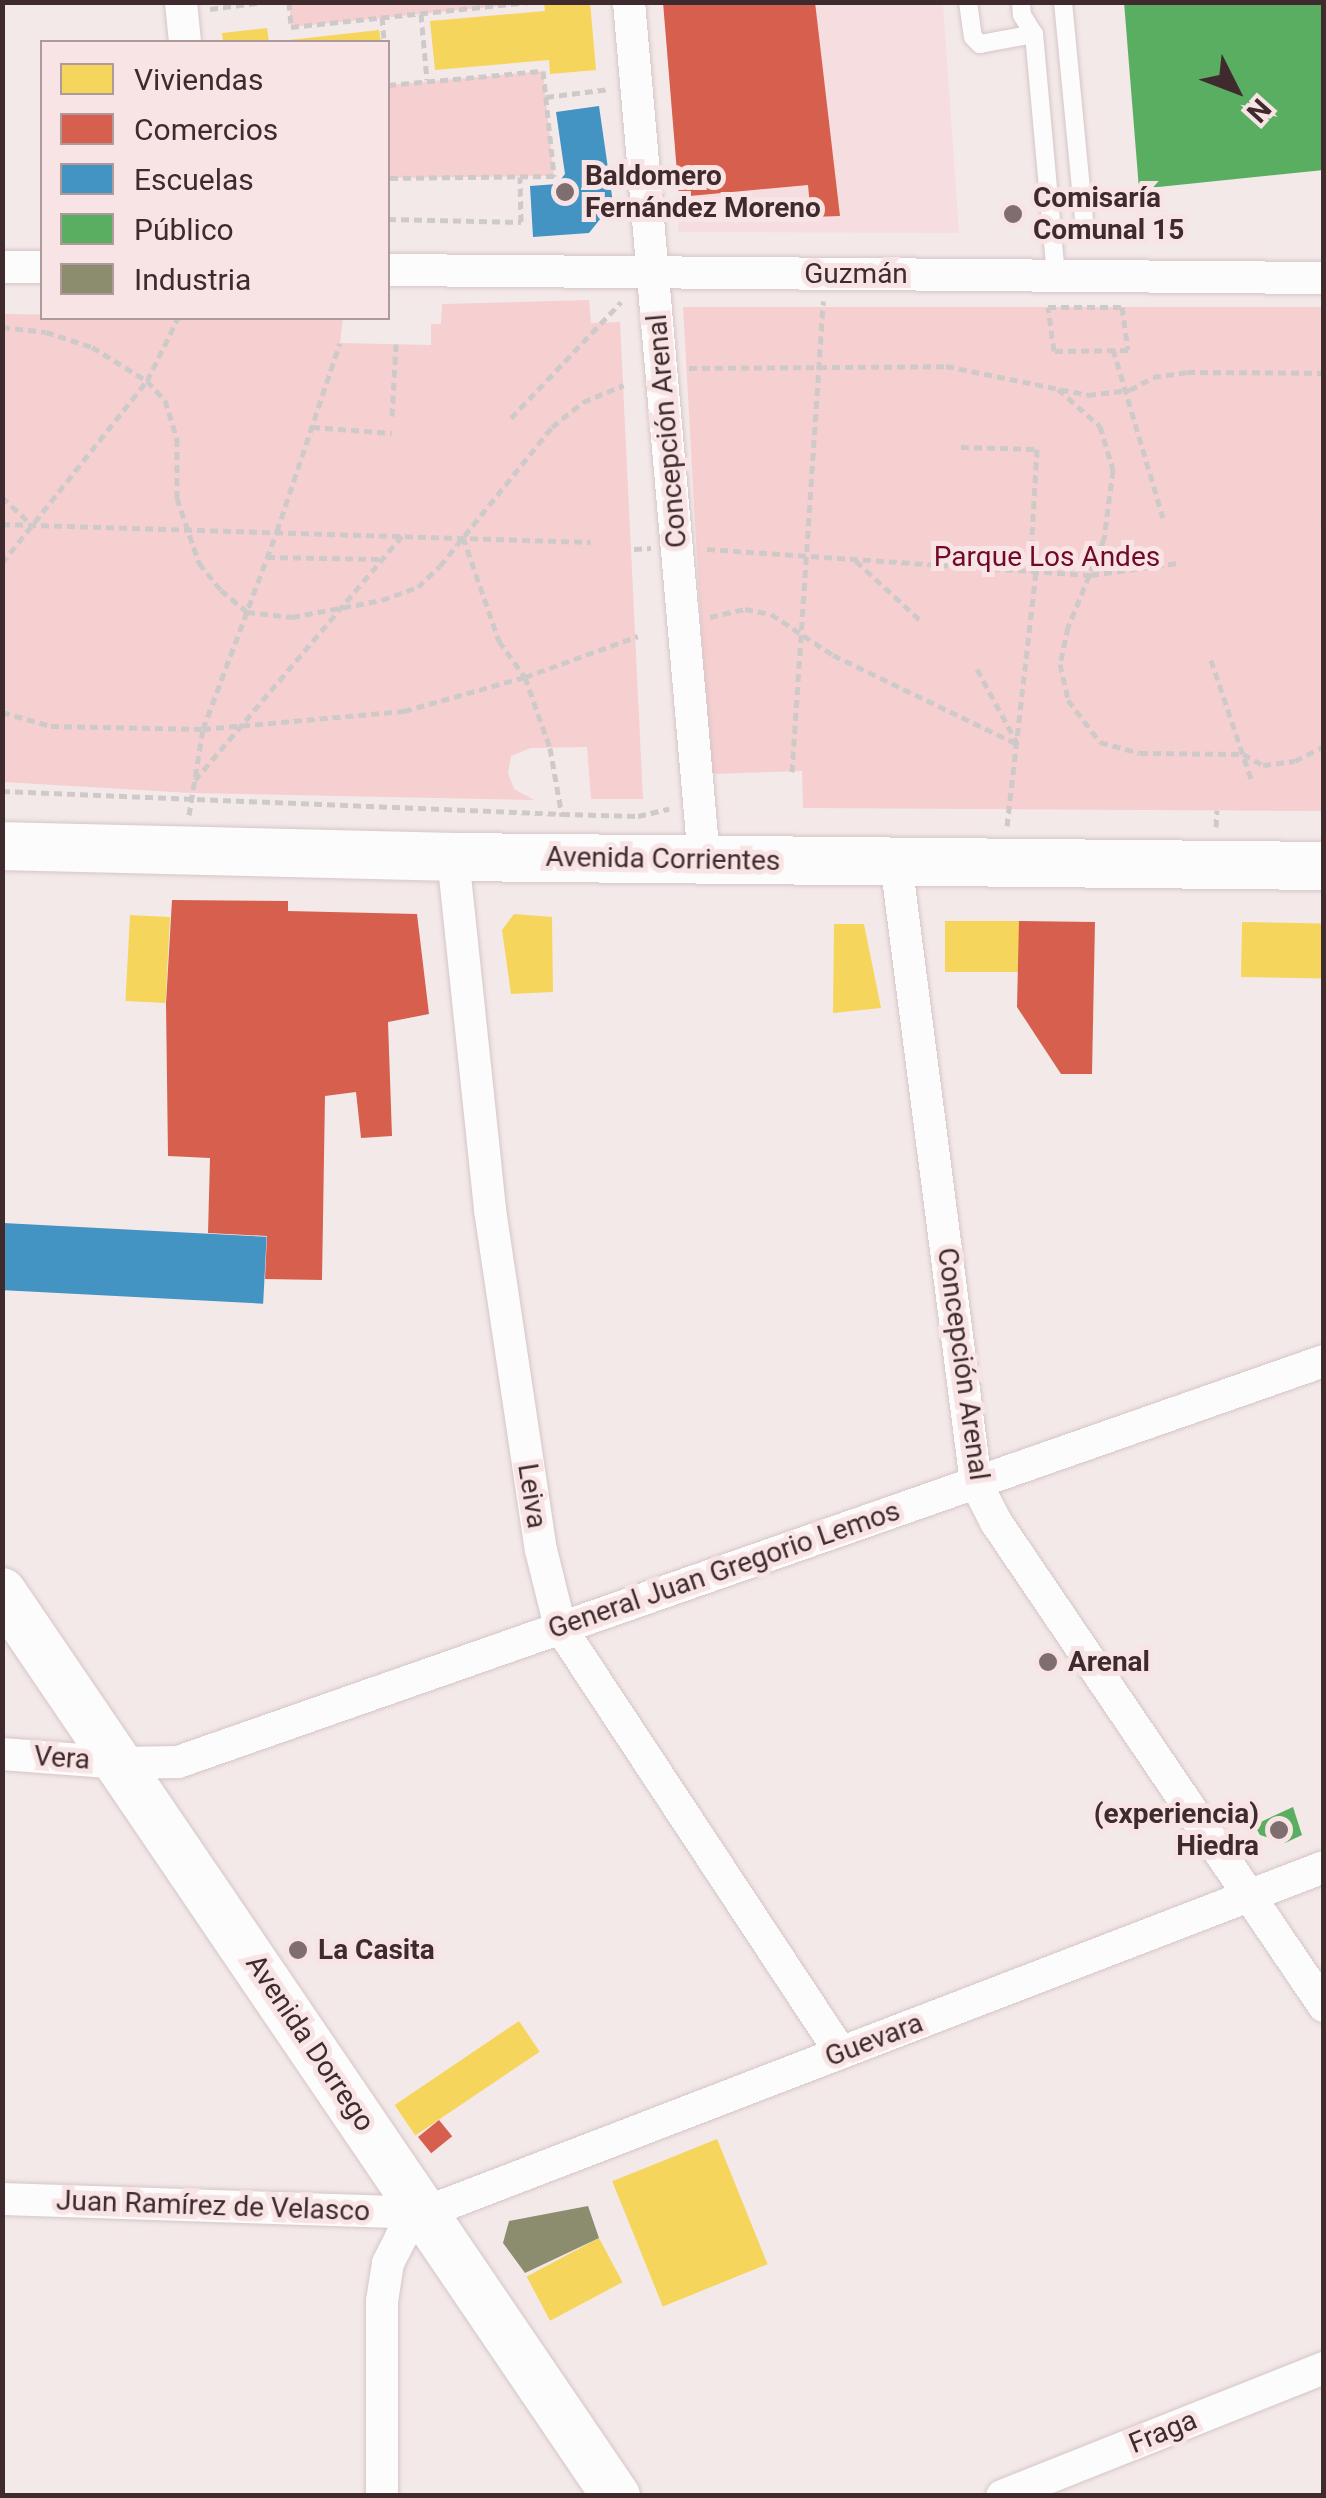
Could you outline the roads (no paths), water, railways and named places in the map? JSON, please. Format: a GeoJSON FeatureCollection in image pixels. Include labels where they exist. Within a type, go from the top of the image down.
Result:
{"type":"FeatureCollection","features":[{"type":"Feature","properties":{"kind":"main road","name":"Avenida Corrientes"},"geometry":{"type":"LineString","coordinates":[[2,846],[454,857],[566,836],[704,860],[1324,866]]}},
{"type":"Feature","properties":{"kind":"main road","name":"Avenida Dorrego"},"geometry":{"type":"LineString","coordinates":[[2,1592],[122,1763],[616,2496]]}},
{"type":"Feature","properties":{"kind":"street","name":"Concepción Arenal"},"geometry":{"type":"LineString","coordinates":[[629,2],[704,860]]}},
{"type":"Feature","properties":{"kind":"street"},"geometry":{"type":"LineString","coordinates":[[2,267],[40,267]]}},
{"type":"Feature","properties":{"kind":"street","name":"Guzmán"},"geometry":{"type":"LineString","coordinates":[[390,270],[1324,278]]}},
{"type":"Feature","properties":{"kind":"street","name":"Leiva"},"geometry":{"type":"LineString","coordinates":[[454,857],[490,1210],[540,1550],[560,1627],[841,2053]]}},
{"type":"Feature","properties":{"kind":"street","name":"Concepción Arenal"},"geometry":{"type":"LineString","coordinates":[[896,862],[976,1484],[996,1522],[1324,2006]]}},
{"type":"Feature","properties":{"kind":"street","name":"General Juan Gregorio Lemos"},"geometry":{"type":"LineString","coordinates":[[122,1763],[178,1762],[1324,1361]]}},
{"type":"Feature","properties":{"kind":"street","name":"Vera"},"geometry":{"type":"LineString","coordinates":[[2,1754],[122,1763]]}},
{"type":"Feature","properties":{"kind":"street","name":"Guevara"},"geometry":{"type":"LineString","coordinates":[[424,2213],[1324,1867]]}},
{"type":"Feature","properties":{"kind":"street","name":"Juan Ramírez de Velasco"},"geometry":{"type":"LineString","coordinates":[[2,2200],[424,2213]]}},
{"type":"Feature","properties":{"kind":"street"},"geometry":{"type":"LineString","coordinates":[[382,2496],[382,2301],[388,2263],[401,2238],[424,2213]]}},
{"type":"Feature","properties":{"kind":"street","name":"Fraga"},"geometry":{"type":"LineString","coordinates":[[1002,2496],[1324,2368]]}},
{"type":"Feature","properties":{"kind":"lane"},"geometry":{"type":"LineString","coordinates":[[968,2],[972,38],[980,44],[1034,34]]}},
{"type":"Feature","properties":{"kind":"lane"},"geometry":{"type":"LineString","coordinates":[[1021,2],[1022,15],[1034,34],[1056,276]]}},
{"type":"Feature","properties":{"kind":"lane"},"geometry":{"type":"LineString","coordinates":[[1063,2],[1084,219]]}},
{"type":"Feature","properties":{"kind":"place","name":"Baldomero Fernández Moreno"},"geometry":{"type":"Point","coordinates":[565,192]}},
{"type":"Feature","properties":{"kind":"place","name":"Comisaría Comunal 15"},"geometry":{"type":"Point","coordinates":[1013,214]}},
{"type":"Feature","properties":{"kind":"place","name":"Arenal"},"geometry":{"type":"Point","coordinates":[1048,1662]}},
{"type":"Feature","properties":{"kind":"place","name":"(experiencia) Hiedra"},"geometry":{"type":"Point","coordinates":[1279,1830]}},
{"type":"Feature","properties":{"kind":"place","name":"La Casita"},"geometry":{"type":"Point","coordinates":[298,1950]}},
{"type":"Feature","properties":{"kind":"park label","name":"Parque Los Andes"},"geometry":{"type":"Point","coordinates":[1047,557]}}]}
